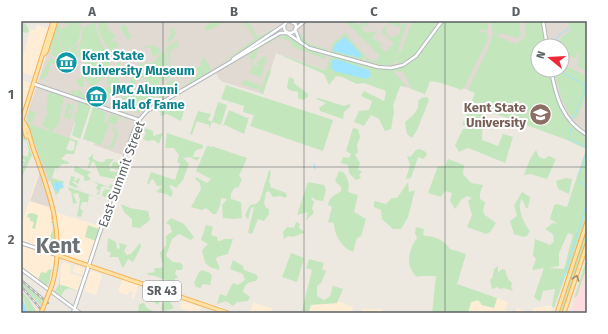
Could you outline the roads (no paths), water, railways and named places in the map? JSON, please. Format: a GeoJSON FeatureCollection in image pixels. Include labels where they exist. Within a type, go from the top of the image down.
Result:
{"type":"FeatureCollection","features":[{"type":"Feature","properties":{"kind":"main road"},"geometry":{"type":"LineString","coordinates":[[44,54],[43,52],[53,21]]}},
{"type":"Feature","properties":{"kind":"main road"},"geometry":{"type":"LineString","coordinates":[[29,138],[25,133],[22,122],[56,21]]}},
{"type":"Feature","properties":{"kind":"main road"},"geometry":{"type":"LineString","coordinates":[[22,122],[26,125],[29,138],[54,206],[58,232],[58,255],[52,285],[42,313]]}},
{"type":"Feature","properties":{"kind":"main road"},"geometry":{"type":"LineString","coordinates":[[557,313],[587,222]]}},
{"type":"Feature","properties":{"kind":"main road"},"geometry":{"type":"LineString","coordinates":[[564,313],[587,244]]}},
{"type":"Feature","properties":{"kind":"main road","name":"SR 43"},"geometry":{"type":"LineString","coordinates":[[58,255],[228,313]]}},
{"type":"Feature","properties":{"kind":"street"},"geometry":{"type":"LineString","coordinates":[[303,22],[288,22],[284,25],[284,30],[300,43],[309,48],[391,68],[403,65],[416,56],[442,21]]}},
{"type":"Feature","properties":{"kind":"street"},"geometry":{"type":"LineString","coordinates":[[543,21],[546,38]]}},
{"type":"Feature","properties":{"kind":"street"},"geometry":{"type":"LineString","coordinates":[[288,33],[292,33],[303,22]]}},
{"type":"Feature","properties":{"kind":"street"},"geometry":{"type":"LineString","coordinates":[[293,23],[296,36],[300,43]]}},
{"type":"Feature","properties":{"kind":"street","name":"East Summit Street"},"geometry":{"type":"LineString","coordinates":[[232,60],[284,25]]}},
{"type":"Feature","properties":{"kind":"street","name":"East Summit Street"},"geometry":{"type":"LineString","coordinates":[[74,313],[133,133],[139,120],[149,110],[232,60],[281,33],[288,33]]}},
{"type":"Feature","properties":{"kind":"street"},"geometry":{"type":"LineString","coordinates":[[553,78],[557,97],[563,112],[573,125],[587,135]]}},
{"type":"Feature","properties":{"kind":"street"},"geometry":{"type":"LineString","coordinates":[[34,84],[139,120]]}},
{"type":"Feature","properties":{"kind":"street"},"geometry":{"type":"LineString","coordinates":[[21,132],[25,133]]}},
{"type":"Feature","properties":{"kind":"street"},"geometry":{"type":"LineString","coordinates":[[21,243],[58,255]]}},
{"type":"Feature","properties":{"kind":"street"},"geometry":{"type":"LineString","coordinates":[[21,269],[80,313]]}},
{"type":"Feature","properties":{"kind":"water"},"geometry":{"type":"Polygon","coordinates":[[[345,37],[361,54],[360,58],[333,51],[335,44],[345,37]]]}},
{"type":"Feature","properties":{"kind":"water"},"geometry":{"type":"Polygon","coordinates":[[[336,59],[369,70],[371,76],[366,79],[334,71],[331,68],[332,60],[336,59]]]}},
{"type":"Feature","properties":{"kind":"water"},"geometry":{"type":"Polygon","coordinates":[[[56,182],[61,182],[63,186],[56,192],[53,186],[56,182]]]}},
{"type":"Feature","properties":{"kind":"water"},"geometry":{"type":"Polygon","coordinates":[[[21,295],[28,313],[21,313],[21,295]]]}},
{"type":"Feature","properties":{"kind":"waterway"},"geometry":{"type":"LineString","coordinates":[[557,38],[569,28]]}},
{"type":"Feature","properties":{"kind":"waterway"},"geometry":{"type":"LineString","coordinates":[[570,77],[585,85]]}},
{"type":"Feature","properties":{"kind":"waterway"},"geometry":{"type":"LineString","coordinates":[[573,120],[584,92],[584,86],[587,86]]}},
{"type":"Feature","properties":{"kind":"waterway"},"geometry":{"type":"LineString","coordinates":[[571,128],[569,139],[587,147]]}},
{"type":"Feature","properties":{"kind":"waterway"},"geometry":{"type":"LineString","coordinates":[[587,151],[579,175],[580,182],[587,187]]}},
{"type":"Feature","properties":{"kind":"waterway"},"geometry":{"type":"LineString","coordinates":[[314,164],[315,169]]}},
{"type":"Feature","properties":{"kind":"waterway"},"geometry":{"type":"LineString","coordinates":[[559,286],[565,273],[587,202]]}},
{"type":"Feature","properties":{"kind":"waterway"},"geometry":{"type":"LineString","coordinates":[[51,248],[53,243]]}},
{"type":"Feature","properties":{"kind":"railway"},"geometry":{"type":"LineString","coordinates":[[21,280],[48,303]]}},
{"type":"Feature","properties":{"kind":"railway"},"geometry":{"type":"LineString","coordinates":[[21,286],[44,313]]}},
{"type":"Feature","properties":{"kind":"place","name":"Kent State University Museum"},"geometry":{"type":"Point","coordinates":[67,62]}},
{"type":"Feature","properties":{"kind":"place","name":"JMC Alumni Hall of Fame"},"geometry":{"type":"Point","coordinates":[97,96]}},
{"type":"Feature","properties":{"kind":"place","name":"Kent State University"},"geometry":{"type":"Point","coordinates":[541,114]}},
{"type":"Feature","properties":{"kind":"district","name":"Kent"},"geometry":{"type":"Point","coordinates":[58,246]}}]}
